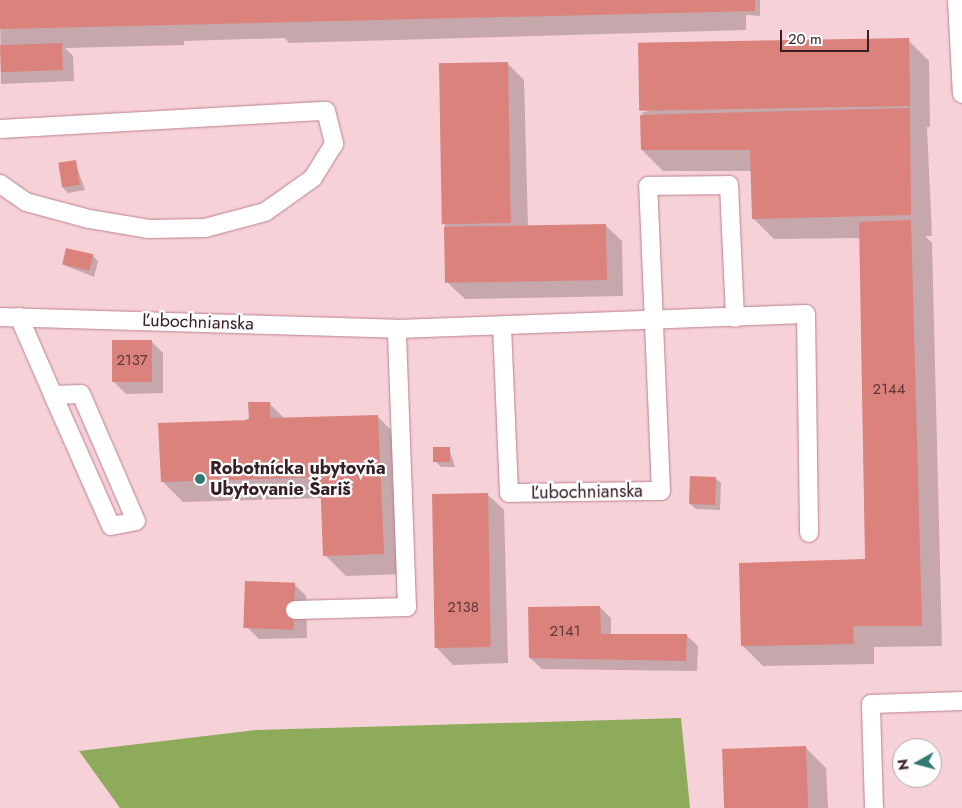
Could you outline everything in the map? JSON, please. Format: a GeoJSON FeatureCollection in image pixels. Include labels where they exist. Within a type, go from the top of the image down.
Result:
{"type":"FeatureCollection","features":[{"type":"Feature","properties":{"kind":"lane"},"geometry":{"type":"LineString","coordinates":[[957,0],[960,23],[962,94]]}},
{"type":"Feature","properties":{"kind":"lane"},"geometry":{"type":"LineString","coordinates":[[0,128],[326,110],[334,144],[313,178],[265,212],[205,228],[149,229],[89,219],[26,202],[0,184]]}},
{"type":"Feature","properties":{"kind":"lane","name":"Ľubochnianska"},"geometry":{"type":"LineString","coordinates":[[502,326],[509,493],[661,491],[648,186],[729,184],[735,318]]}},
{"type":"Feature","properties":{"kind":"lane","name":"Ľubochnianska"},"geometry":{"type":"LineString","coordinates":[[0,317],[397,329],[806,314],[809,533]]}},
{"type":"Feature","properties":{"kind":"lane"},"geometry":{"type":"LineString","coordinates":[[19,317],[53,395],[111,526],[136,521],[81,394],[53,395]]}},
{"type":"Feature","properties":{"kind":"lane"},"geometry":{"type":"LineString","coordinates":[[295,610],[407,607],[397,329]]}},
{"type":"Feature","properties":{"kind":"lane"},"geometry":{"type":"LineString","coordinates":[[874,808],[871,704],[962,700]]}},
{"type":"Feature","properties":{"kind":"green space"},"geometry":{"type":"Polygon","coordinates":[[[681,718],[690,808],[120,808],[79,751],[256,730],[681,718]]]}},
{"type":"Feature","properties":{"kind":"building"},"geometry":{"type":"Polygon","coordinates":[[[0,0],[755,0],[755,11],[0,29],[0,0]]]}},
{"type":"Feature","properties":{"kind":"building"},"geometry":{"type":"Polygon","coordinates":[[[909,38],[910,106],[639,111],[638,43],[909,38]]]}},
{"type":"Feature","properties":{"kind":"building"},"geometry":{"type":"Polygon","coordinates":[[[62,43],[63,70],[1,72],[0,45],[62,43]]]}},
{"type":"Feature","properties":{"kind":"building"},"geometry":{"type":"Polygon","coordinates":[[[508,62],[511,223],[442,224],[439,63],[508,62]]]}},
{"type":"Feature","properties":{"kind":"building"},"geometry":{"type":"Polygon","coordinates":[[[910,108],[911,215],[752,219],[750,150],[641,150],[640,115],[910,108]]]}},
{"type":"Feature","properties":{"kind":"building"},"geometry":{"type":"Polygon","coordinates":[[[76,160],[80,185],[62,188],[58,163],[76,160]]]}},
{"type":"Feature","properties":{"kind":"building"},"geometry":{"type":"Polygon","coordinates":[[[911,220],[922,626],[853,626],[854,644],[741,646],[739,563],[865,559],[859,222],[911,220]]]}},
{"type":"Feature","properties":{"kind":"building"},"geometry":{"type":"Polygon","coordinates":[[[606,224],[607,280],[445,283],[444,227],[606,224]]]}},
{"type":"Feature","properties":{"kind":"building"},"geometry":{"type":"Polygon","coordinates":[[[66,248],[93,254],[89,271],[62,265],[66,248]]]}},
{"type":"Feature","properties":{"kind":"building"},"geometry":{"type":"Polygon","coordinates":[[[112,340],[152,340],[152,382],[112,382],[112,340]]]}},
{"type":"Feature","properties":{"kind":"building","name":"Robotnícka ubytovňa Ubytovanie Šariš"},"geometry":{"type":"Polygon","coordinates":[[[248,402],[270,402],[270,418],[378,415],[384,554],[323,556],[320,477],[161,482],[158,423],[249,420],[248,402]]]}},
{"type":"Feature","properties":{"kind":"building"},"geometry":{"type":"Polygon","coordinates":[[[433,447],[450,447],[450,462],[433,462],[433,447]]]}},
{"type":"Feature","properties":{"kind":"building"},"geometry":{"type":"Polygon","coordinates":[[[690,476],[716,477],[715,505],[689,504],[690,476]]]}},
{"type":"Feature","properties":{"kind":"building"},"geometry":{"type":"Polygon","coordinates":[[[488,493],[491,647],[435,648],[432,494],[488,493]]]}},
{"type":"Feature","properties":{"kind":"building"},"geometry":{"type":"Polygon","coordinates":[[[245,581],[295,583],[293,630],[243,628],[245,581]]]}},
{"type":"Feature","properties":{"kind":"building"},"geometry":{"type":"Polygon","coordinates":[[[600,606],[601,634],[687,634],[686,661],[529,658],[528,607],[600,606]]]}},
{"type":"Feature","properties":{"kind":"building"},"geometry":{"type":"Polygon","coordinates":[[[806,746],[808,808],[724,808],[722,749],[806,746]]]}},
{"type":"Feature","properties":{"kind":"place","name":"Robotnícka ubytovňa Ubytovanie Šariš"},"geometry":{"type":"Point","coordinates":[200,479]}}]}
